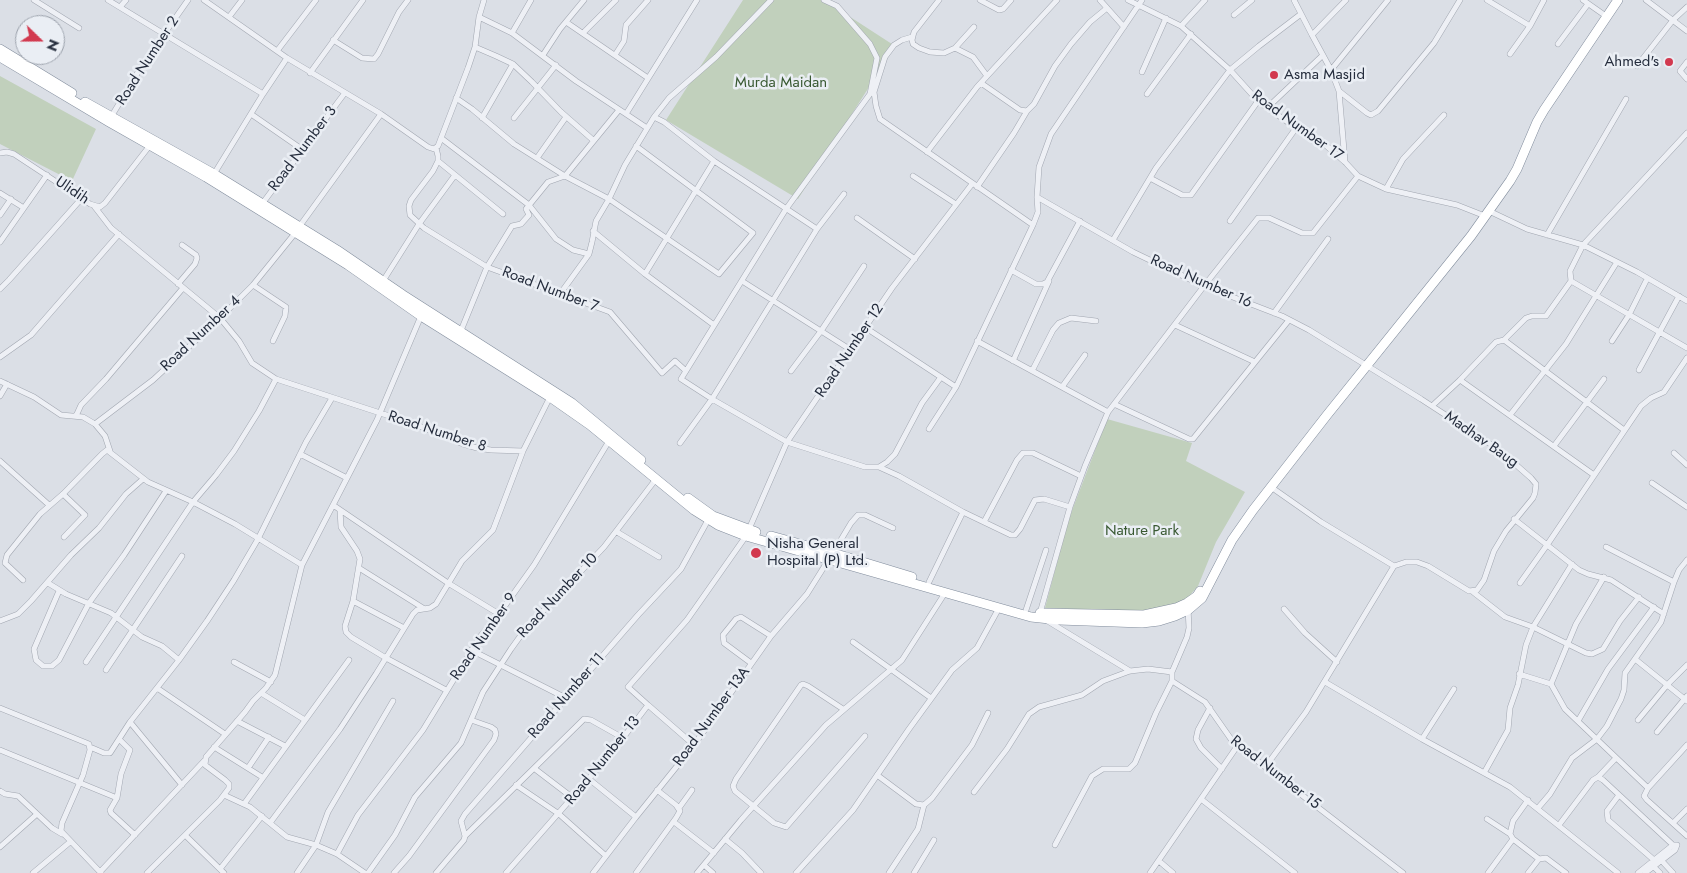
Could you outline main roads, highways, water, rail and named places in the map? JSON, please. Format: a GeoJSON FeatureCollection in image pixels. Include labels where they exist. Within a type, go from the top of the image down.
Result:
{"type":"FeatureCollection","features":[{"type":"Feature","properties":{"kind":"highway"},"geometry":{"type":"LineString","coordinates":[[1485,214],[1512,168],[1534,116],[1612,0]]}},
{"type":"Feature","properties":{"kind":"highway"},"geometry":{"type":"LineString","coordinates":[[1188,606],[1204,585],[1220,549],[1233,528],[1279,468],[1485,214],[1517,169],[1544,110],[1618,0]]}},
{"type":"Feature","properties":{"kind":"highway"},"geometry":{"type":"LineString","coordinates":[[0,49],[151,144],[383,281],[550,397],[609,441],[708,520],[718,525],[929,582],[1042,616]]}},
{"type":"Feature","properties":{"kind":"highway"},"geometry":{"type":"LineString","coordinates":[[0,57],[214,174],[262,204],[422,316],[459,335],[579,409],[704,510],[748,533]]}},
{"type":"Feature","properties":{"kind":"highway"},"geometry":{"type":"LineString","coordinates":[[831,556],[946,592],[1042,616],[1142,623],[1175,616],[1202,598],[1232,540],[1364,364]]}},
{"type":"Feature","properties":{"kind":"place","name":"Ahmed's"},"geometry":{"type":"Point","coordinates":[1669,62]}},
{"type":"Feature","properties":{"kind":"place","name":"Asma Masjid"},"geometry":{"type":"Point","coordinates":[1274,75]}},
{"type":"Feature","properties":{"kind":"place","name":"Nisha General Hospital (P) Ltd."},"geometry":{"type":"Point","coordinates":[756,553]}},
{"type":"Feature","properties":{"kind":"park label","name":"Murda Maidan"},"geometry":{"type":"Point","coordinates":[781,83]}},
{"type":"Feature","properties":{"kind":"park label","name":"Nature Park"},"geometry":{"type":"Point","coordinates":[1142,531]}}]}
